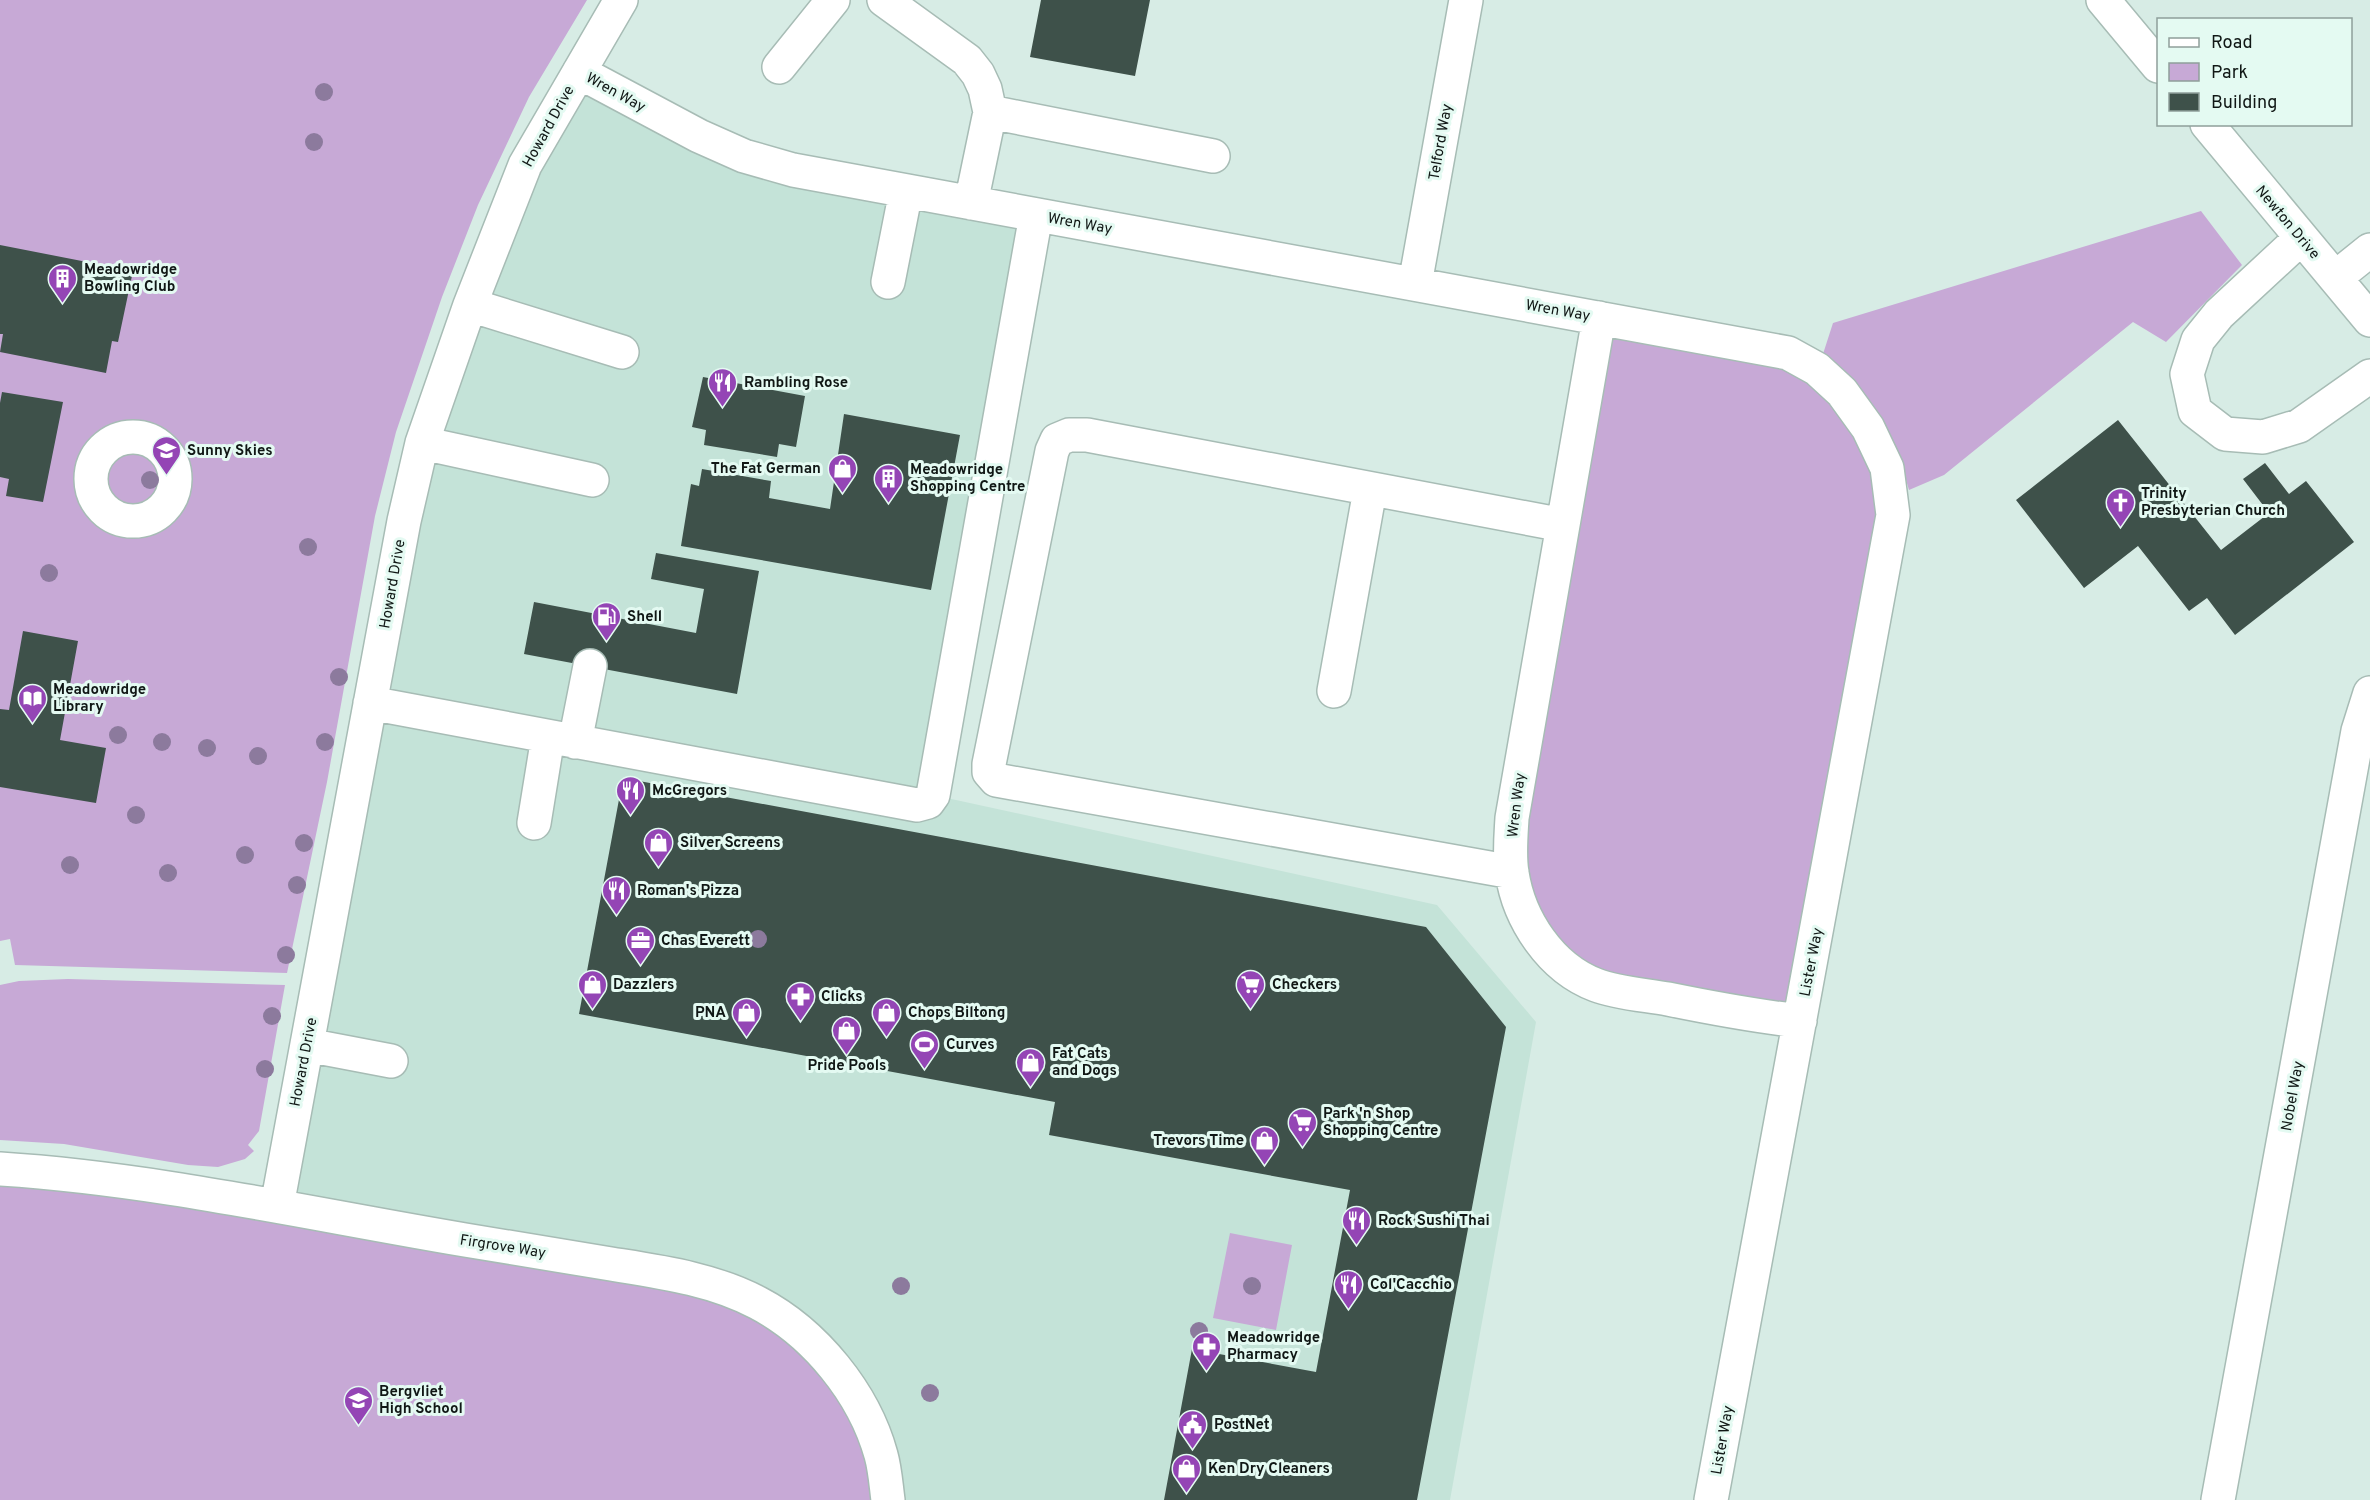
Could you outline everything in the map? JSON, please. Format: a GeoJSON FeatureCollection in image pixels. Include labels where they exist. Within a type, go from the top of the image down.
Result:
{"type":"FeatureCollection","features":[{"type":"Feature","properties":{"kind":"street","name":"Howard Drive"},"geometry":{"type":"LineString","coordinates":[[277,1206],[404,521],[422,443],[470,305],[525,165],[621,0]]}},
{"type":"Feature","properties":{"kind":"street"},"geometry":{"type":"LineString","coordinates":[[779,67],[833,0]]}},
{"type":"Feature","properties":{"kind":"street"},"geometry":{"type":"LineString","coordinates":[[884,0],[967,60],[978,74],[985,90],[990,112],[971,203]]}},
{"type":"Feature","properties":{"kind":"street","name":"Telford Way"},"geometry":{"type":"LineString","coordinates":[[1415,284],[1466,0]]}},
{"type":"Feature","properties":{"kind":"street"},"geometry":{"type":"LineString","coordinates":[[2103,0],[2157,65]]}},
{"type":"Feature","properties":{"kind":"street","name":"Wren Way"},"geometry":{"type":"LineString","coordinates":[[579,72],[699,136],[744,156],[793,170],[1788,353],[1817,369],[1842,393],[1868,428]]}},
{"type":"Feature","properties":{"kind":"street"},"geometry":{"type":"LineString","coordinates":[[990,112],[1213,156]]}},
{"type":"Feature","properties":{"kind":"street","name":"Newton Drive"},"geometry":{"type":"LineString","coordinates":[[2209,126],[2370,320]]}},
{"type":"Feature","properties":{"kind":"street"},"geometry":{"type":"LineString","coordinates":[[888,282],[906,191]]}},
{"type":"Feature","properties":{"kind":"street"},"geometry":{"type":"LineString","coordinates":[[370,704],[917,805],[928,802],[933,795],[1036,215]]}},
{"type":"Feature","properties":{"kind":"street"},"geometry":{"type":"LineString","coordinates":[[2301,238],[2219,314],[2199,340],[2187,374],[2195,411],[2225,434],[2263,438],[2299,426],[2370,376]]}},
{"type":"Feature","properties":{"kind":"street"},"geometry":{"type":"LineString","coordinates":[[2335,278],[2370,250]]}},
{"type":"Feature","properties":{"kind":"street"},"geometry":{"type":"LineString","coordinates":[[470,305],[622,352]]}},
{"type":"Feature","properties":{"kind":"street","name":"Wren Way"},"geometry":{"type":"LineString","coordinates":[[1599,318],[1512,818],[1512,872],[1517,897],[1527,920],[1551,956],[1571,972],[1597,986],[1758,1016],[1800,1021]]}},
{"type":"Feature","properties":{"kind":"street","name":"Lister Way"},"geometry":{"type":"LineString","coordinates":[[1711,1500],[1893,515],[1887,468],[1868,428]]}},
{"type":"Feature","properties":{"kind":"street"},"geometry":{"type":"LineString","coordinates":[[1512,872],[996,780],[989,772],[1049,462],[1057,440],[1069,435],[1087,435],[1563,525]]}},
{"type":"Feature","properties":{"kind":"street"},"geometry":{"type":"LineString","coordinates":[[422,443],[592,480]]}},
{"type":"Feature","properties":{"kind":"street"},"geometry":{"type":"LineString","coordinates":[[1334,691],[1370,490]]}},
{"type":"Feature","properties":{"kind":"street"},"geometry":{"type":"LineString","coordinates":[[534,823],[590,666]]}},
{"type":"Feature","properties":{"kind":"street","name":"Nobel Way"},"geometry":{"type":"LineString","coordinates":[[2218,1500],[2358,731],[2370,693]]}},
{"type":"Feature","properties":{"kind":"street"},"geometry":{"type":"LineString","coordinates":[[307,1046],[391,1061]]}},
{"type":"Feature","properties":{"kind":"street","name":"Firgrove Way"},"geometry":{"type":"LineString","coordinates":[[0,1169],[63,1173],[277,1206],[660,1272],[704,1282],[759,1304],[807,1338],[829,1361],[845,1382],[872,1429],[881,1455],[888,1500]]}},
{"type":"Feature","properties":{"kind":"shaded area"},"geometry":{"type":"Polygon","coordinates":[[[579,72],[699,136],[1036,215],[933,795],[1437,905],[1536,1022],[1450,1500],[888,1500],[277,1206],[404,521],[579,72]]]}},
{"type":"Feature","properties":{"kind":"green space"},"geometry":{"type":"Polygon","coordinates":[[[0,0],[587,0],[529,97],[478,205],[442,297],[396,432],[375,516],[327,782],[287,973],[15,965],[10,939],[0,941],[0,0]]]}},
{"type":"Feature","properties":{"kind":"green space"},"geometry":{"type":"Polygon","coordinates":[[[2201,211],[2242,265],[2166,342],[2133,322],[1944,475],[1909,490],[1899,456],[1823,354],[1833,323],[2201,211]]]}},
{"type":"Feature","properties":{"kind":"green space"},"geometry":{"type":"Polygon","coordinates":[[[1599,318],[1788,353],[1887,468],[1800,1021],[1597,986],[1517,897],[1599,318]]]}},
{"type":"Feature","properties":{"kind":"green space"},"geometry":{"type":"Polygon","coordinates":[[[68,979],[285,985],[259,1131],[248,1145],[254,1151],[245,1159],[218,1167],[188,1165],[64,1144],[0,1140],[0,985],[19,981],[68,979]]]}},
{"type":"Feature","properties":{"kind":"green space","name":"Bergvliet High School"},"geometry":{"type":"Polygon","coordinates":[[[0,1169],[704,1282],[829,1361],[888,1500],[0,1500],[0,1169]]]}},
{"type":"Feature","properties":{"kind":"green space"},"geometry":{"type":"Polygon","coordinates":[[[1230,1233],[1292,1245],[1276,1330],[1213,1318],[1230,1233]]]}},
{"type":"Feature","properties":{"kind":"building"},"geometry":{"type":"Polygon","coordinates":[[[1041,0],[1150,0],[1135,76],[1030,57],[1041,0]]]}},
{"type":"Feature","properties":{"kind":"building","name":"Meadowridge Bowling Club"},"geometry":{"type":"Polygon","coordinates":[[[0,245],[133,271],[118,342],[112,341],[106,373],[0,352],[3,334],[0,334],[0,245]]]}},
{"type":"Feature","properties":{"kind":"building"},"geometry":{"type":"Polygon","coordinates":[[[703,377],[805,396],[796,447],[779,444],[777,457],[704,445],[706,430],[692,427],[703,377]]]}},
{"type":"Feature","properties":{"kind":"building"},"geometry":{"type":"Polygon","coordinates":[[[2,392],[63,402],[43,502],[6,496],[9,479],[0,477],[2,392]]]}},
{"type":"Feature","properties":{"kind":"building","name":"Meadowridge Shopping Centre"},"geometry":{"type":"Polygon","coordinates":[[[844,414],[960,435],[931,590],[681,546],[691,484],[699,486],[702,469],[771,481],[769,498],[830,509],[844,414]]]}},
{"type":"Feature","properties":{"kind":"building","name":"Trinity Presbyterian Church"},"geometry":{"type":"Polygon","coordinates":[[[2118,420],[2221,550],[2269,513],[2243,479],[2265,463],[2289,494],[2306,481],[2354,542],[2235,635],[2207,598],[2189,611],[2138,546],[2084,588],[2016,500],[2118,420]]]}},
{"type":"Feature","properties":{"kind":"building"},"geometry":{"type":"Polygon","coordinates":[[[656,553],[759,571],[737,694],[524,654],[534,602],[696,633],[704,589],[651,579],[656,553]]]}},
{"type":"Feature","properties":{"kind":"building","name":"Meadowridge Library"},"geometry":{"type":"Polygon","coordinates":[[[23,631],[78,641],[60,740],[106,748],[96,803],[0,787],[0,709],[9,710],[23,631]]]}},
{"type":"Feature","properties":{"kind":"building","name":"Park 'n Shop Shopping Centre"},"geometry":{"type":"Polygon","coordinates":[[[623,778],[1426,927],[1506,1027],[1417,1500],[1164,1500],[1192,1349],[1316,1372],[1350,1190],[1049,1135],[1055,1102],[579,1014],[623,778]]]}},
{"type":"Feature","properties":{"kind":"place","name":"Meadowridge Bowling Club"},"geometry":{"type":"Point","coordinates":[63,304]}},
{"type":"Feature","properties":{"kind":"place","name":"Rambling Rose"},"geometry":{"type":"Point","coordinates":[723,408]}},
{"type":"Feature","properties":{"kind":"place","name":"Sunny Skies"},"geometry":{"type":"Point","coordinates":[166,476]}},
{"type":"Feature","properties":{"kind":"place","name":"The Fat German"},"geometry":{"type":"Point","coordinates":[842,494]}},
{"type":"Feature","properties":{"kind":"place","name":"Meadowridge Shopping Centre"},"geometry":{"type":"Point","coordinates":[889,504]}},
{"type":"Feature","properties":{"kind":"place","name":"Trinity Presbyterian Church"},"geometry":{"type":"Point","coordinates":[2120,528]}},
{"type":"Feature","properties":{"kind":"place","name":"Shell"},"geometry":{"type":"Point","coordinates":[606,642]}},
{"type":"Feature","properties":{"kind":"place","name":"Meadowridge Library"},"geometry":{"type":"Point","coordinates":[32,724]}},
{"type":"Feature","properties":{"kind":"place","name":"McGregors"},"geometry":{"type":"Point","coordinates":[631,816]}},
{"type":"Feature","properties":{"kind":"place","name":"Silver Screens"},"geometry":{"type":"Point","coordinates":[659,868]}},
{"type":"Feature","properties":{"kind":"place","name":"Roman's Pizza"},"geometry":{"type":"Point","coordinates":[616,916]}},
{"type":"Feature","properties":{"kind":"place","name":"Chas Everett"},"geometry":{"type":"Point","coordinates":[640,966]}},
{"type":"Feature","properties":{"kind":"place","name":"Dazzlers"},"geometry":{"type":"Point","coordinates":[592,1010]}},
{"type":"Feature","properties":{"kind":"place","name":"Checkers"},"geometry":{"type":"Point","coordinates":[1251,1010]}},
{"type":"Feature","properties":{"kind":"place","name":"Clicks"},"geometry":{"type":"Point","coordinates":[800,1022]}},
{"type":"Feature","properties":{"kind":"place","name":"PNA"},"geometry":{"type":"Point","coordinates":[747,1038]}},
{"type":"Feature","properties":{"kind":"place","name":"Chops Biltong"},"geometry":{"type":"Point","coordinates":[887,1038]}},
{"type":"Feature","properties":{"kind":"place","name":"Pride Pools"},"geometry":{"type":"Point","coordinates":[847,1056]}},
{"type":"Feature","properties":{"kind":"place","name":"Curves"},"geometry":{"type":"Point","coordinates":[925,1070]}},
{"type":"Feature","properties":{"kind":"place","name":"Fat Cats and Dogs"},"geometry":{"type":"Point","coordinates":[1031,1088]}},
{"type":"Feature","properties":{"kind":"place","name":"Park 'n Shop Shopping Centre"},"geometry":{"type":"Point","coordinates":[1302,1148]}},
{"type":"Feature","properties":{"kind":"place","name":"Trevors Time"},"geometry":{"type":"Point","coordinates":[1265,1166]}},
{"type":"Feature","properties":{"kind":"place","name":"Rock Sushi Thai"},"geometry":{"type":"Point","coordinates":[1357,1246]}},
{"type":"Feature","properties":{"kind":"place","name":"Col'Cacchio"},"geometry":{"type":"Point","coordinates":[1349,1310]}},
{"type":"Feature","properties":{"kind":"place","name":"Meadowridge Pharmacy"},"geometry":{"type":"Point","coordinates":[1206,1372]}},
{"type":"Feature","properties":{"kind":"place","name":"Bergvliet High School"},"geometry":{"type":"Point","coordinates":[358,1426]}},
{"type":"Feature","properties":{"kind":"place","name":"PostNet"},"geometry":{"type":"Point","coordinates":[1193,1450]}},
{"type":"Feature","properties":{"kind":"place","name":"Ken Dry Cleaners"},"geometry":{"type":"Point","coordinates":[1187,1494]}}]}
